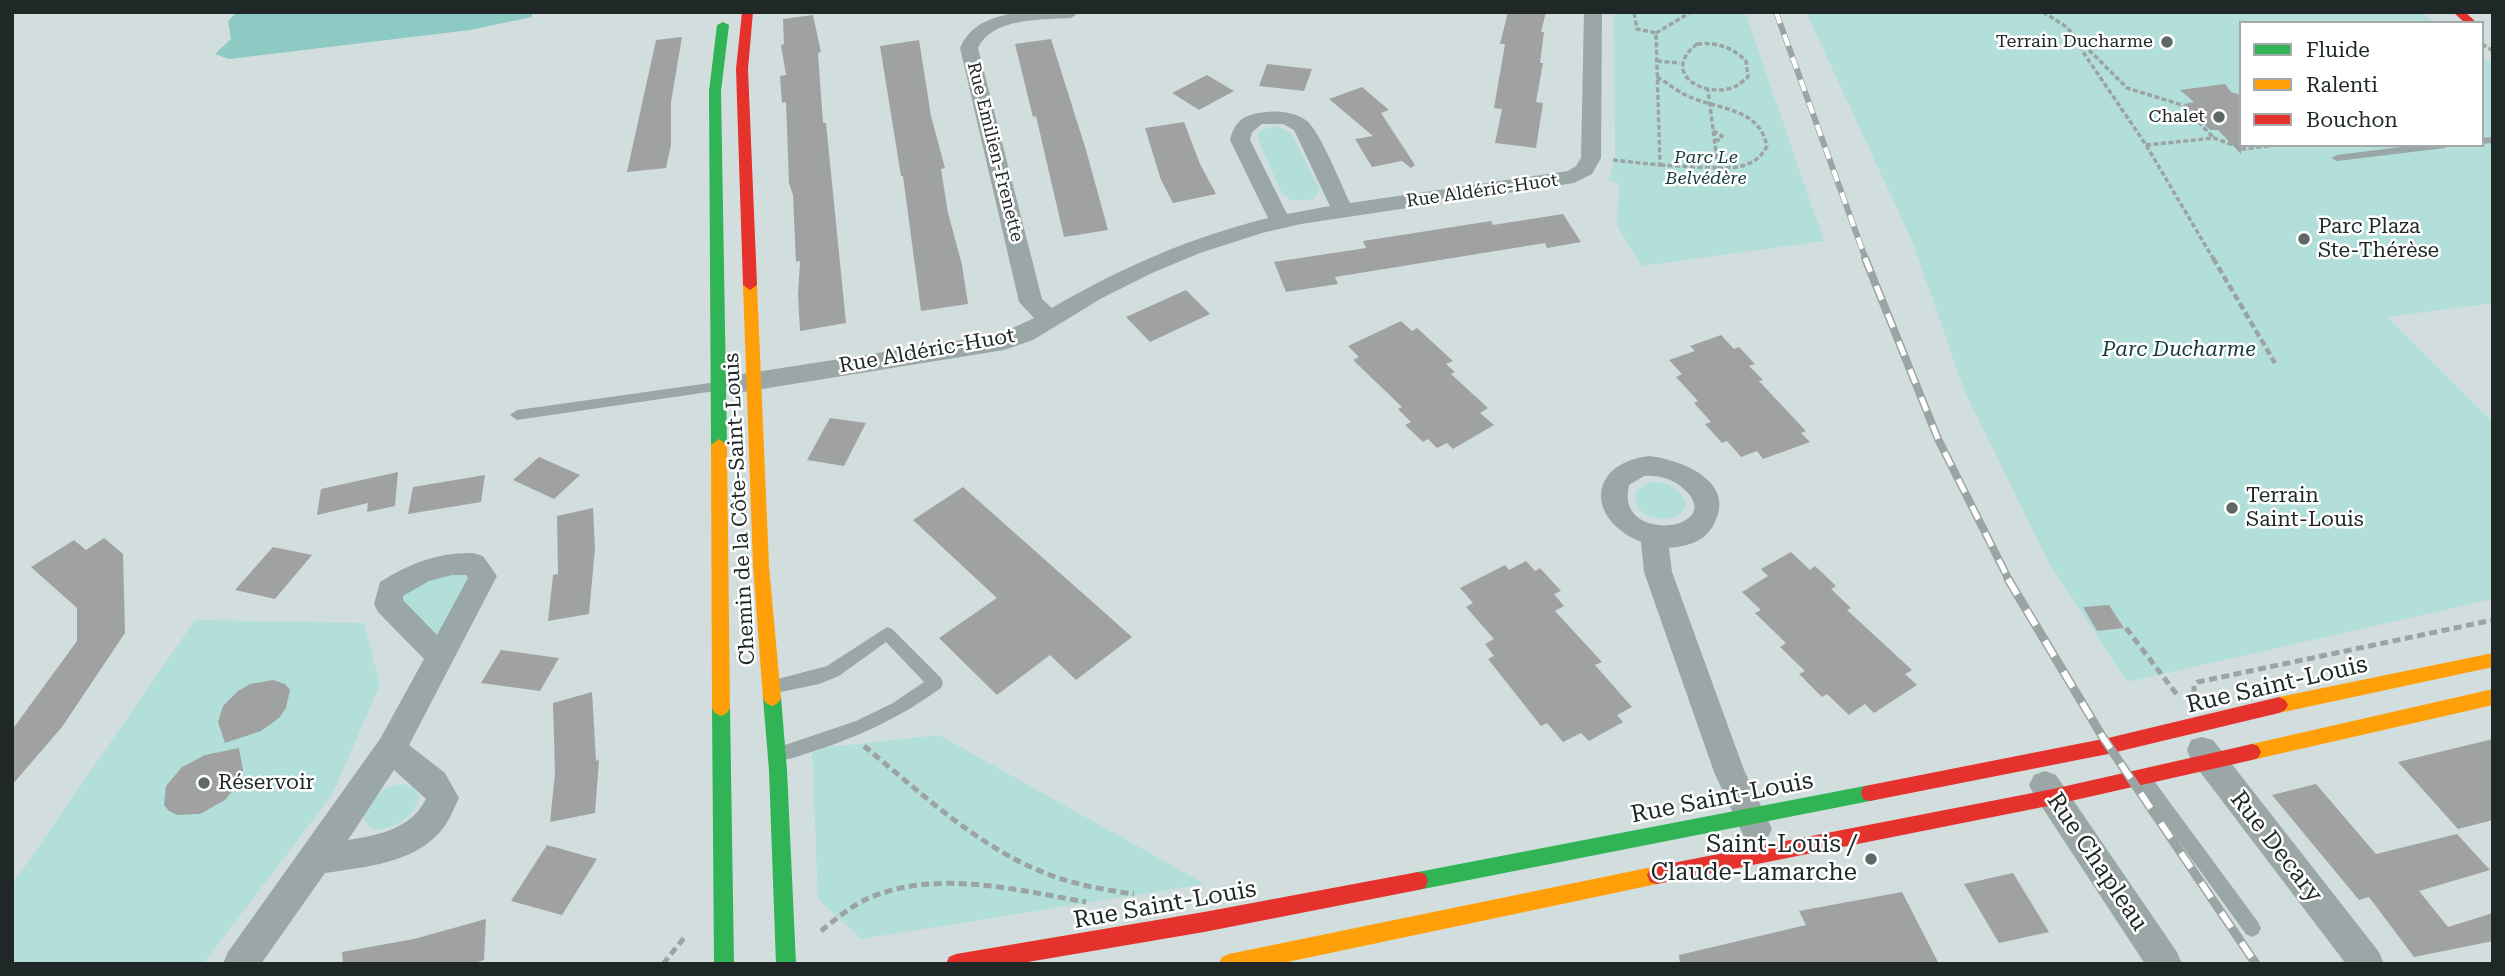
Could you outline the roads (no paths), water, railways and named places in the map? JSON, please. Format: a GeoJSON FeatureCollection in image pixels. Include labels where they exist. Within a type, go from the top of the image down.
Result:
{"type":"FeatureCollection","features":[{"type":"Feature","properties":{"kind":"street","name":"Chemin de la Côte-Saint-Louis"},"geometry":{"type":"LineString","coordinates":[[724,964],[715,91],[725,12]]}},
{"type":"Feature","properties":{"kind":"street","name":"Chemin de la Côte-Saint-Louis"},"geometry":{"type":"LineString","coordinates":[[748,12],[743,52],[761,566],[777,755],[786,964]]}},
{"type":"Feature","properties":{"kind":"street","name":"Rue Emilien-Frenette"},"geometry":{"type":"LineString","coordinates":[[1050,318],[1031,302],[970,48],[973,36],[991,24],[1071,12]]}},
{"type":"Feature","properties":{"kind":"street","name":"Rue Aldéric-Huot"},"geometry":{"type":"LineString","coordinates":[[718,387],[1004,342],[1025,334],[1099,290],[1166,258],[1280,221],[1552,181],[1581,174],[1589,166],[1591,158],[1593,12]]}},
{"type":"Feature","properties":{"kind":"street"},"geometry":{"type":"LineString","coordinates":[[718,55],[743,52]]}},
{"type":"Feature","properties":{"kind":"street"},"geometry":{"type":"LineString","coordinates":[[1280,221],[1240,140],[1242,130],[1250,122],[1264,118],[1289,118],[1302,126],[1344,212]]}},
{"type":"Feature","properties":{"kind":"street"},"geometry":{"type":"LineString","coordinates":[[1654,536],[1658,572],[1720,749],[1768,852]]}},
{"type":"Feature","properties":{"kind":"street"},"geometry":{"type":"LineString","coordinates":[[240,964],[391,749],[440,656]]}},
{"type":"Feature","properties":{"kind":"street","name":"Rue Saint-Louis"},"geometry":{"type":"LineString","coordinates":[[956,964],[1204,922],[1750,817],[2029,760],[2183,714],[2290,703],[2492,661]]}},
{"type":"Feature","properties":{"kind":"street"},"geometry":{"type":"LineString","coordinates":[[1229,964],[1768,852],[2053,797],[2493,697]]}},
{"type":"Feature","properties":{"kind":"street","name":"Rue Decary"},"geometry":{"type":"LineString","coordinates":[[2183,714],[2211,761],[2367,964]]}},
{"type":"Feature","properties":{"kind":"street"},"geometry":{"type":"LineString","coordinates":[[316,859],[395,846],[426,829],[438,814],[443,799],[434,783],[391,749]]}},
{"type":"Feature","properties":{"kind":"street","name":"Rue Chapleau"},"geometry":{"type":"LineString","coordinates":[[2029,760],[2165,964]]}},
{"type":"Feature","properties":{"kind":"lane"},"geometry":{"type":"LineString","coordinates":[[2337,158],[2428,147]]}},
{"type":"Feature","properties":{"kind":"lane"},"geometry":{"type":"LineString","coordinates":[[517,415],[718,387]]}},
{"type":"Feature","properties":{"kind":"lane"},"geometry":{"type":"LineString","coordinates":[[772,687],[826,674],[887,633],[935,683],[889,715],[859,729],[777,755]]}},
{"type":"Feature","properties":{"kind":"lane"},"geometry":{"type":"LineString","coordinates":[[2142,778],[2252,928]]}},
{"type":"Feature","properties":{"kind":"railway"},"geometry":{"type":"LineString","coordinates":[[1776,12],[1866,260]]}},
{"type":"Feature","properties":{"kind":"railway"},"geometry":{"type":"LineString","coordinates":[[1865,258],[1938,439],[2009,580]]}},
{"type":"Feature","properties":{"kind":"railway"},"geometry":{"type":"LineString","coordinates":[[2008,579],[2102,736],[2256,964]]}},
{"type":"Feature","properties":{"kind":"place","name":"Terrain Ducharme"},"geometry":{"type":"Point","coordinates":[2167,42]}},
{"type":"Feature","properties":{"kind":"place","name":"Chalet"},"geometry":{"type":"Point","coordinates":[2219,117]}},
{"type":"Feature","properties":{"kind":"place","name":"Parc Plaza Ste-Thérèse"},"geometry":{"type":"Point","coordinates":[2304,239]}},
{"type":"Feature","properties":{"kind":"place","name":"Terrain Saint-Louis"},"geometry":{"type":"Point","coordinates":[2232,508]}},
{"type":"Feature","properties":{"kind":"place","name":"Réservoir"},"geometry":{"type":"Point","coordinates":[204,783]}},
{"type":"Feature","properties":{"kind":"place","name":"Saint-Louis / Claude-Lamarche"},"geometry":{"type":"Point","coordinates":[1871,859]}},
{"type":"Feature","properties":{"kind":"park label","name":"Parc Le Belvédère"},"geometry":{"type":"Point","coordinates":[1706,168]}},
{"type":"Feature","properties":{"kind":"park label","name":"Parc Ducharme"},"geometry":{"type":"Point","coordinates":[2179,350]}}]}
